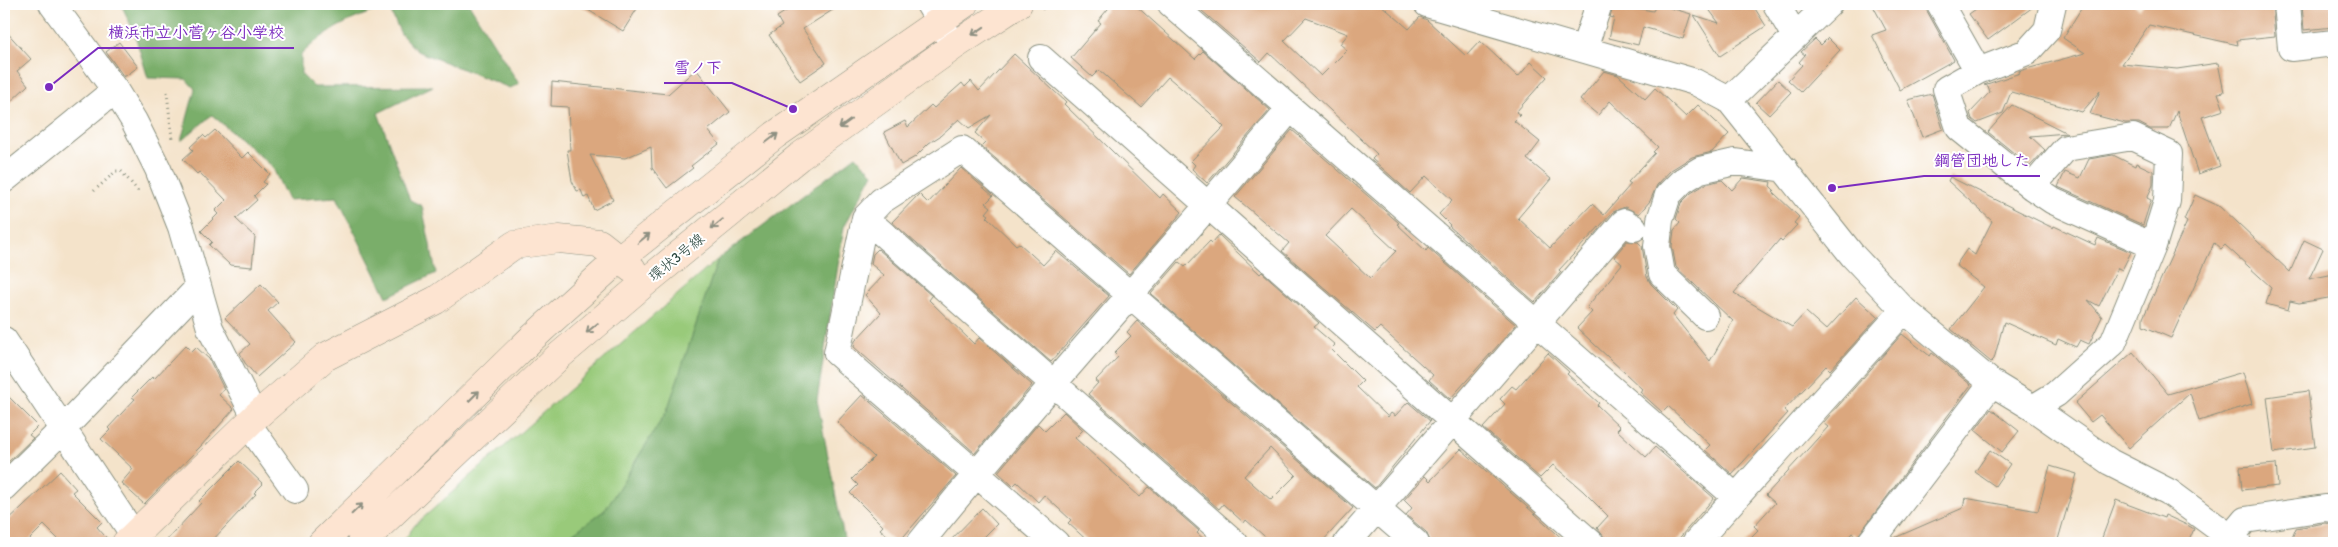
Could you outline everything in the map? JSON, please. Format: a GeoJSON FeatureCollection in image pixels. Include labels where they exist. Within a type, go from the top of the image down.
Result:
{"type":"FeatureCollection","features":[{"type":"Feature","properties":{"kind":"street"},"geometry":{"type":"LineString","coordinates":[[52,4],[115,90],[134,121],[158,169],[181,227],[197,289],[210,328],[252,421],[295,490]]}},
{"type":"Feature","properties":{"kind":"street"},"geometry":{"type":"LineString","coordinates":[[322,543],[530,340],[619,259],[934,12],[964,4]]}},
{"type":"Feature","properties":{"kind":"street","name":"環状3号線"},"geometry":{"type":"LineString","coordinates":[[361,543],[559,356],[647,281],[799,157],[954,46],[1018,4]]}},
{"type":"Feature","properties":{"kind":"street"},"geometry":{"type":"LineString","coordinates":[[1171,4],[1736,497]]}},
{"type":"Feature","properties":{"kind":"street"},"geometry":{"type":"LineString","coordinates":[[1427,4],[1695,82],[1729,100],[1853,256],[1904,310],[1992,383],[2033,408],[2110,462],[2169,492],[2232,541],[2245,520],[2325,508],[2334,509]]}},
{"type":"Feature","properties":{"kind":"street"},"geometry":{"type":"LineString","coordinates":[[1584,49],[1599,4]]}},
{"type":"Feature","properties":{"kind":"street"},"geometry":{"type":"LineString","coordinates":[[1776,4],[1795,36]]}},
{"type":"Feature","properties":{"kind":"street"},"geometry":{"type":"LineString","coordinates":[[1729,100],[1829,4]]}},
{"type":"Feature","properties":{"kind":"street"},"geometry":{"type":"LineString","coordinates":[[1940,4],[1978,72]]}},
{"type":"Feature","properties":{"kind":"street"},"geometry":{"type":"LineString","coordinates":[[2053,4],[2047,30],[2027,52],[1978,72],[1946,89],[1959,128],[2032,187],[2053,201],[2153,246]]}},
{"type":"Feature","properties":{"kind":"street"},"geometry":{"type":"LineString","coordinates":[[2287,4],[2291,48],[2334,43]]}},
{"type":"Feature","properties":{"kind":"street"},"geometry":{"type":"LineString","coordinates":[[934,12],[954,46]]}},
{"type":"Feature","properties":{"kind":"street"},"geometry":{"type":"LineString","coordinates":[[1041,58],[1591,543]]}},
{"type":"Feature","properties":{"kind":"street"},"geometry":{"type":"LineString","coordinates":[[4,180],[115,90]]}},
{"type":"Feature","properties":{"kind":"street"},"geometry":{"type":"LineString","coordinates":[[920,543],[976,473],[1208,206],[1290,108]]}},
{"type":"Feature","properties":{"kind":"street"},"geometry":{"type":"LineString","coordinates":[[2032,187],[2066,148],[2133,137],[2169,154],[2167,200],[2153,246],[2113,343],[2056,394],[2033,408]]}},
{"type":"Feature","properties":{"kind":"street"},"geometry":{"type":"LineString","coordinates":[[1056,543],[837,353],[865,218],[881,201],[962,149],[1416,543]]}},
{"type":"Feature","properties":{"kind":"street"},"geometry":{"type":"LineString","coordinates":[[1705,316],[1662,274],[1657,246],[1660,220],[1668,195],[1682,181],[1700,170],[1735,162],[1785,169]]}},
{"type":"Feature","properties":{"kind":"street"},"geometry":{"type":"LineString","coordinates":[[865,218],[1235,543]]}},
{"type":"Feature","properties":{"kind":"street"},"geometry":{"type":"LineString","coordinates":[[1347,543],[1624,222],[1634,228]]}},
{"type":"Feature","properties":{"kind":"street"},"geometry":{"type":"LineString","coordinates":[[4,340],[63,429],[133,541],[252,421],[325,356],[436,300],[514,245],[559,239],[600,243],[647,281]]}},
{"type":"Feature","properties":{"kind":"street"},"geometry":{"type":"LineString","coordinates":[[4,487],[63,429],[197,289]]}},
{"type":"Feature","properties":{"kind":"street"},"geometry":{"type":"LineString","coordinates":[[1695,543],[1904,310]]}},
{"type":"Feature","properties":{"kind":"street"},"geometry":{"type":"LineString","coordinates":[[1870,543],[1992,383]]}},
{"type":"Feature","properties":{"kind":"path"},"geometry":{"type":"LineString","coordinates":[[94,191],[116,171],[121,171],[140,194]]}},
{"type":"Feature","properties":{"kind":"green space"},"geometry":{"type":"Polygon","coordinates":[[[121,4],[469,4],[519,84],[510,88],[417,51],[401,34],[388,6],[352,20],[331,31],[301,55],[301,74],[314,87],[433,86],[378,113],[410,200],[422,206],[436,273],[387,297],[337,197],[288,200],[272,166],[212,115],[181,141],[195,89],[186,79],[148,78],[134,32],[121,4]]]}},
{"type":"Feature","properties":{"kind":"green space"},"geometry":{"type":"Polygon","coordinates":[[[856,156],[873,173],[844,227],[817,400],[845,543],[560,543],[605,510],[667,411],[718,259],[856,156]]]}},
{"type":"Feature","properties":{"kind":"green space"},"geometry":{"type":"Polygon","coordinates":[[[718,259],[667,411],[605,510],[560,543],[402,543],[415,525],[718,259]]]}},
{"type":"Feature","properties":{"kind":"green space"},"geometry":{"type":"Polygon","coordinates":[[[2334,315],[2334,340],[2329,338],[2330,317],[2334,315]]]}},
{"type":"Feature","properties":{"kind":"building"},"geometry":{"type":"Polygon","coordinates":[[[578,4],[640,4],[623,31],[578,4]]]}},
{"type":"Feature","properties":{"kind":"building"},"geometry":{"type":"Polygon","coordinates":[[[797,4],[842,4],[803,29],[826,63],[800,81],[769,35],[782,26],[777,17],[797,4]]]}},
{"type":"Feature","properties":{"kind":"building"},"geometry":{"type":"Polygon","coordinates":[[[1112,4],[1134,4],[1195,59],[1203,51],[1270,110],[1207,183],[1192,169],[1195,165],[1191,161],[1224,127],[1209,112],[1168,77],[1141,107],[1099,70],[1092,77],[1071,58],[1101,23],[1098,21],[1112,4]]]}},
{"type":"Feature","properties":{"kind":"building"},"geometry":{"type":"Polygon","coordinates":[[[1194,4],[1380,4],[1409,29],[1420,17],[1427,20],[1466,56],[1480,41],[1518,77],[1531,62],[1547,77],[1516,112],[1520,115],[1514,121],[1540,142],[1527,159],[1551,179],[1518,218],[1550,248],[1592,204],[1604,215],[1631,184],[1628,182],[1655,153],[1653,152],[1658,147],[1610,101],[1598,115],[1580,100],[1604,71],[1618,75],[1645,99],[1655,88],[1686,117],[1698,105],[1729,134],[1712,152],[1692,157],[1671,170],[1657,185],[1650,201],[1639,214],[1625,207],[1613,212],[1559,270],[1561,272],[1535,302],[1449,226],[1439,214],[1452,200],[1426,176],[1410,193],[1372,159],[1377,154],[1269,53],[1261,62],[1194,4]],[[1306,18],[1284,41],[1321,76],[1347,50],[1340,44],[1348,34],[1306,18]]]}},
{"type":"Feature","properties":{"kind":"building"},"geometry":{"type":"Polygon","coordinates":[[[1614,4],[1653,11],[1657,4],[1691,14],[1683,39],[1643,27],[1638,45],[1609,38],[1614,18],[1610,17],[1614,4]]]}},
{"type":"Feature","properties":{"kind":"building"},"geometry":{"type":"Polygon","coordinates":[[[1705,4],[1752,4],[1766,26],[1720,56],[1694,15],[1719,23],[1705,4]]]}},
{"type":"Feature","properties":{"kind":"building"},"geometry":{"type":"Polygon","coordinates":[[[1872,4],[1925,4],[1954,60],[1900,90],[1872,35],[1886,30],[1872,4]]]}},
{"type":"Feature","properties":{"kind":"building"},"geometry":{"type":"Polygon","coordinates":[[[1983,4],[2037,4],[1988,40],[1969,14],[1983,4]]]}},
{"type":"Feature","properties":{"kind":"building"},"geometry":{"type":"Polygon","coordinates":[[[2084,4],[2132,4],[2140,9],[2144,4],[2272,4],[2275,36],[2237,40],[2238,45],[2149,25],[2122,64],[2177,69],[2218,63],[2224,92],[2218,93],[2224,110],[2202,117],[2220,166],[2198,174],[2177,111],[2169,129],[2150,129],[2139,123],[2125,123],[2090,114],[2100,91],[2082,112],[2011,92],[2003,113],[1977,123],[1972,119],[1970,113],[1990,92],[1988,86],[1984,85],[2020,73],[2019,71],[2085,53],[2063,38],[2084,4]]]}},
{"type":"Feature","properties":{"kind":"building"},"geometry":{"type":"Polygon","coordinates":[[[2302,4],[2334,4],[2334,27],[2304,30],[2302,4]]]}},
{"type":"Feature","properties":{"kind":"building"},"geometry":{"type":"Polygon","coordinates":[[[4,29],[31,59],[17,71],[28,85],[4,108],[4,29]]]}},
{"type":"Feature","properties":{"kind":"building"},"geometry":{"type":"Polygon","coordinates":[[[1828,38],[1840,50],[1801,92],[1788,80],[1802,65],[1799,62],[1805,55],[1801,52],[1815,39],[1821,45],[1828,38]]]}},
{"type":"Feature","properties":{"kind":"building"},"geometry":{"type":"Polygon","coordinates":[[[119,42],[138,67],[124,77],[106,52],[119,42]]]}},
{"type":"Feature","properties":{"kind":"building"},"geometry":{"type":"Polygon","coordinates":[[[1014,54],[1066,102],[1064,104],[1160,198],[1163,194],[1182,212],[1129,274],[981,146],[985,142],[975,133],[991,115],[969,128],[959,119],[915,157],[901,165],[884,132],[905,121],[908,127],[931,105],[934,108],[962,83],[965,87],[971,81],[979,91],[1014,54]]]}},
{"type":"Feature","properties":{"kind":"building"},"geometry":{"type":"Polygon","coordinates":[[[696,69],[730,112],[708,130],[719,144],[691,166],[693,168],[667,188],[652,168],[651,147],[625,158],[590,155],[613,200],[594,210],[588,196],[584,198],[581,190],[577,191],[572,181],[567,150],[570,150],[568,107],[551,106],[552,82],[668,94],[696,69]]]}},
{"type":"Feature","properties":{"kind":"building"},"geometry":{"type":"Polygon","coordinates":[[[1778,80],[1791,92],[1769,115],[1756,103],[1778,80]]]}},
{"type":"Feature","properties":{"kind":"building"},"geometry":{"type":"Polygon","coordinates":[[[1932,94],[1943,129],[1922,137],[1908,100],[1932,94]]]}},
{"type":"Feature","properties":{"kind":"building"},"geometry":{"type":"Polygon","coordinates":[[[2012,105],[2067,133],[2030,136],[2045,150],[2030,166],[1988,132],[2012,105]]]}},
{"type":"Feature","properties":{"kind":"building"},"geometry":{"type":"Polygon","coordinates":[[[215,130],[242,158],[248,152],[270,174],[263,182],[266,184],[254,196],[257,200],[236,219],[255,237],[252,267],[230,265],[209,245],[212,242],[201,231],[218,214],[215,211],[226,200],[199,172],[197,174],[183,159],[193,150],[190,147],[203,135],[206,138],[215,130]]]}},
{"type":"Feature","properties":{"kind":"building"},"geometry":{"type":"Polygon","coordinates":[[[1292,130],[1399,223],[1397,224],[1426,251],[1428,248],[1516,325],[1450,399],[1429,380],[1433,375],[1380,327],[1375,332],[1282,251],[1289,243],[1235,197],[1292,130]],[[1351,209],[1325,236],[1370,278],[1396,251],[1351,209]]]}},
{"type":"Feature","properties":{"kind":"building"},"geometry":{"type":"Polygon","coordinates":[[[2113,155],[2135,166],[2136,163],[2153,171],[2153,185],[2147,198],[2151,200],[2143,225],[2058,187],[2065,172],[2080,178],[2089,159],[2113,155]]]}},
{"type":"Feature","properties":{"kind":"building"},"geometry":{"type":"Polygon","coordinates":[[[961,168],[993,196],[986,203],[991,207],[986,213],[989,215],[987,217],[1016,245],[1019,243],[1043,265],[1056,251],[1109,296],[1051,362],[892,222],[919,194],[928,203],[961,168]]]}},
{"type":"Feature","properties":{"kind":"building"},"geometry":{"type":"Polygon","coordinates":[[[1950,177],[2053,228],[2054,226],[2095,245],[2098,238],[2131,252],[2122,270],[2118,268],[2099,306],[2088,300],[2102,317],[2089,344],[2080,340],[2076,347],[2058,339],[2056,345],[2004,322],[1994,359],[1991,362],[1951,329],[1984,287],[1956,265],[1967,249],[1975,255],[1992,221],[1948,181],[1950,177]]]}},
{"type":"Feature","properties":{"kind":"building"},"geometry":{"type":"Polygon","coordinates":[[[1743,178],[1771,182],[1770,186],[1775,191],[1773,192],[1799,217],[1794,223],[1797,225],[1782,241],[1780,239],[1734,293],[1792,327],[1806,312],[1826,330],[1856,297],[1878,317],[1830,370],[1826,366],[1784,410],[1788,413],[1732,474],[1705,450],[1710,445],[1668,406],[1662,412],[1640,392],[1642,389],[1577,328],[1592,312],[1587,307],[1622,264],[1614,257],[1627,241],[1638,242],[1642,246],[1647,277],[1651,284],[1677,310],[1673,315],[1710,361],[1733,321],[1676,267],[1672,246],[1674,230],[1680,223],[1676,219],[1681,203],[1691,193],[1706,184],[1722,180],[1732,190],[1743,178]]]}},
{"type":"Feature","properties":{"kind":"building"},"geometry":{"type":"Polygon","coordinates":[[[2195,195],[2221,207],[2290,272],[2304,240],[2323,249],[2309,279],[2334,274],[2334,297],[2299,303],[2290,301],[2288,310],[2266,304],[2271,287],[2225,245],[2221,249],[2214,243],[2171,338],[2143,326],[2143,318],[2187,222],[2184,220],[2195,195]]]}},
{"type":"Feature","properties":{"kind":"building"},"geometry":{"type":"Polygon","coordinates":[[[1219,235],[1260,274],[1262,272],[1319,323],[1314,327],[1335,345],[1331,349],[1363,381],[1357,387],[1388,417],[1391,413],[1395,416],[1408,402],[1430,421],[1375,488],[1151,294],[1179,262],[1185,267],[1210,241],[1212,243],[1219,235]]]}},
{"type":"Feature","properties":{"kind":"building"},"geometry":{"type":"Polygon","coordinates":[[[878,249],[932,296],[929,300],[974,344],[979,338],[1032,385],[975,453],[854,347],[855,341],[881,313],[865,295],[884,275],[871,264],[873,254],[878,249]]]}},
{"type":"Feature","properties":{"kind":"building"},"geometry":{"type":"Polygon","coordinates":[[[261,284],[278,302],[268,311],[296,342],[257,377],[245,363],[240,353],[250,344],[225,318],[261,284]]]}},
{"type":"Feature","properties":{"kind":"building"},"geometry":{"type":"Polygon","coordinates":[[[1137,321],[1353,508],[1321,543],[1272,543],[1246,520],[1244,523],[1223,504],[1219,509],[1088,394],[1098,383],[1095,381],[1118,357],[1114,353],[1131,336],[1127,332],[1137,321]],[[1270,448],[1244,476],[1271,500],[1296,475],[1270,448]]]}},
{"type":"Feature","properties":{"kind":"building"},"geometry":{"type":"Polygon","coordinates":[[[1902,334],[1930,356],[1932,353],[1971,385],[1857,537],[1852,533],[1843,543],[1745,543],[1758,530],[1754,526],[1775,503],[1766,495],[1828,427],[1823,423],[1902,334]]]}},
{"type":"Feature","properties":{"kind":"building"},"geometry":{"type":"Polygon","coordinates":[[[186,345],[192,351],[196,347],[209,359],[224,389],[219,395],[234,409],[144,504],[121,483],[133,469],[101,439],[110,430],[108,428],[135,399],[132,397],[152,377],[154,379],[186,345]]]}},
{"type":"Feature","properties":{"kind":"building"},"geometry":{"type":"Polygon","coordinates":[[[2133,352],[2168,394],[2243,372],[2252,404],[2199,421],[2190,393],[2129,448],[2100,415],[2091,422],[2075,403],[2133,352]]]}},
{"type":"Feature","properties":{"kind":"building"},"geometry":{"type":"Polygon","coordinates":[[[1548,353],[1569,372],[1567,374],[1599,403],[1597,405],[1620,427],[1617,430],[1646,457],[1655,447],[1714,498],[1675,543],[1606,543],[1605,538],[1597,528],[1608,516],[1583,491],[1553,465],[1540,478],[1483,428],[1505,404],[1500,399],[1512,386],[1516,389],[1548,353]]]}},
{"type":"Feature","properties":{"kind":"building"},"geometry":{"type":"Polygon","coordinates":[[[2308,391],[2315,447],[2274,453],[2267,397],[2308,391]]]}},
{"type":"Feature","properties":{"kind":"building"},"geometry":{"type":"Polygon","coordinates":[[[4,392],[38,426],[29,435],[33,438],[4,466],[4,392]]]}},
{"type":"Feature","properties":{"kind":"building"},"geometry":{"type":"Polygon","coordinates":[[[862,395],[956,476],[898,543],[880,529],[883,526],[850,493],[858,485],[852,479],[874,457],[837,422],[862,395]]]}},
{"type":"Feature","properties":{"kind":"building"},"geometry":{"type":"Polygon","coordinates":[[[1991,409],[2019,431],[2002,452],[1975,430],[1991,409]]]}},
{"type":"Feature","properties":{"kind":"building"},"geometry":{"type":"Polygon","coordinates":[[[1064,412],[1083,430],[1075,438],[1140,497],[1149,487],[1199,531],[1197,533],[1208,543],[1090,543],[1068,523],[1071,520],[1044,495],[1038,502],[1017,482],[1013,486],[998,472],[1038,424],[1045,431],[1064,412]]]}},
{"type":"Feature","properties":{"kind":"building"},"geometry":{"type":"Polygon","coordinates":[[[1461,449],[1567,543],[1431,543],[1426,532],[1406,515],[1412,508],[1404,500],[1425,476],[1430,481],[1461,449]]]}},
{"type":"Feature","properties":{"kind":"building"},"geometry":{"type":"Polygon","coordinates":[[[1990,450],[2010,464],[1995,486],[1975,472],[1990,450]]]}},
{"type":"Feature","properties":{"kind":"building"},"geometry":{"type":"Polygon","coordinates":[[[239,461],[263,484],[254,493],[256,494],[210,543],[164,543],[201,503],[199,501],[239,461]]]}},
{"type":"Feature","properties":{"kind":"building"},"geometry":{"type":"Polygon","coordinates":[[[2276,464],[2278,486],[2242,490],[2240,467],[2276,464]]]}},
{"type":"Feature","properties":{"kind":"building"},"geometry":{"type":"Polygon","coordinates":[[[2050,466],[2077,474],[2057,543],[1889,543],[1892,539],[1963,508],[1965,498],[2038,511],[2050,466]]]}},
{"type":"Feature","properties":{"kind":"building"},"geometry":{"type":"Polygon","coordinates":[[[60,471],[76,489],[72,492],[102,522],[97,527],[111,543],[62,543],[44,525],[26,543],[4,543],[4,524],[60,471]]]}},
{"type":"Feature","properties":{"kind":"building"},"geometry":{"type":"Polygon","coordinates":[[[2116,500],[2164,518],[2165,515],[2189,526],[2194,529],[2188,543],[2100,543],[2116,500]]]}},
{"type":"Feature","properties":{"kind":"building"},"geometry":{"type":"Polygon","coordinates":[[[982,508],[997,524],[978,543],[948,543],[982,508]]]}},
{"type":"Feature","properties":{"kind":"building"},"geometry":{"type":"Polygon","coordinates":[[[2325,523],[2334,524],[2334,543],[2306,543],[2292,538],[2296,528],[2325,523]]]}},
{"type":"Feature","properties":{"kind":"place","name":"横浜市立小菅ヶ谷小学校"},"geometry":{"type":"Point","coordinates":[49,87]}},
{"type":"Feature","properties":{"kind":"place","name":"雪ノ下"},"geometry":{"type":"Point","coordinates":[793,109]}},
{"type":"Feature","properties":{"kind":"place","name":"鋼管団地した"},"geometry":{"type":"Point","coordinates":[1832,188]}}]}
